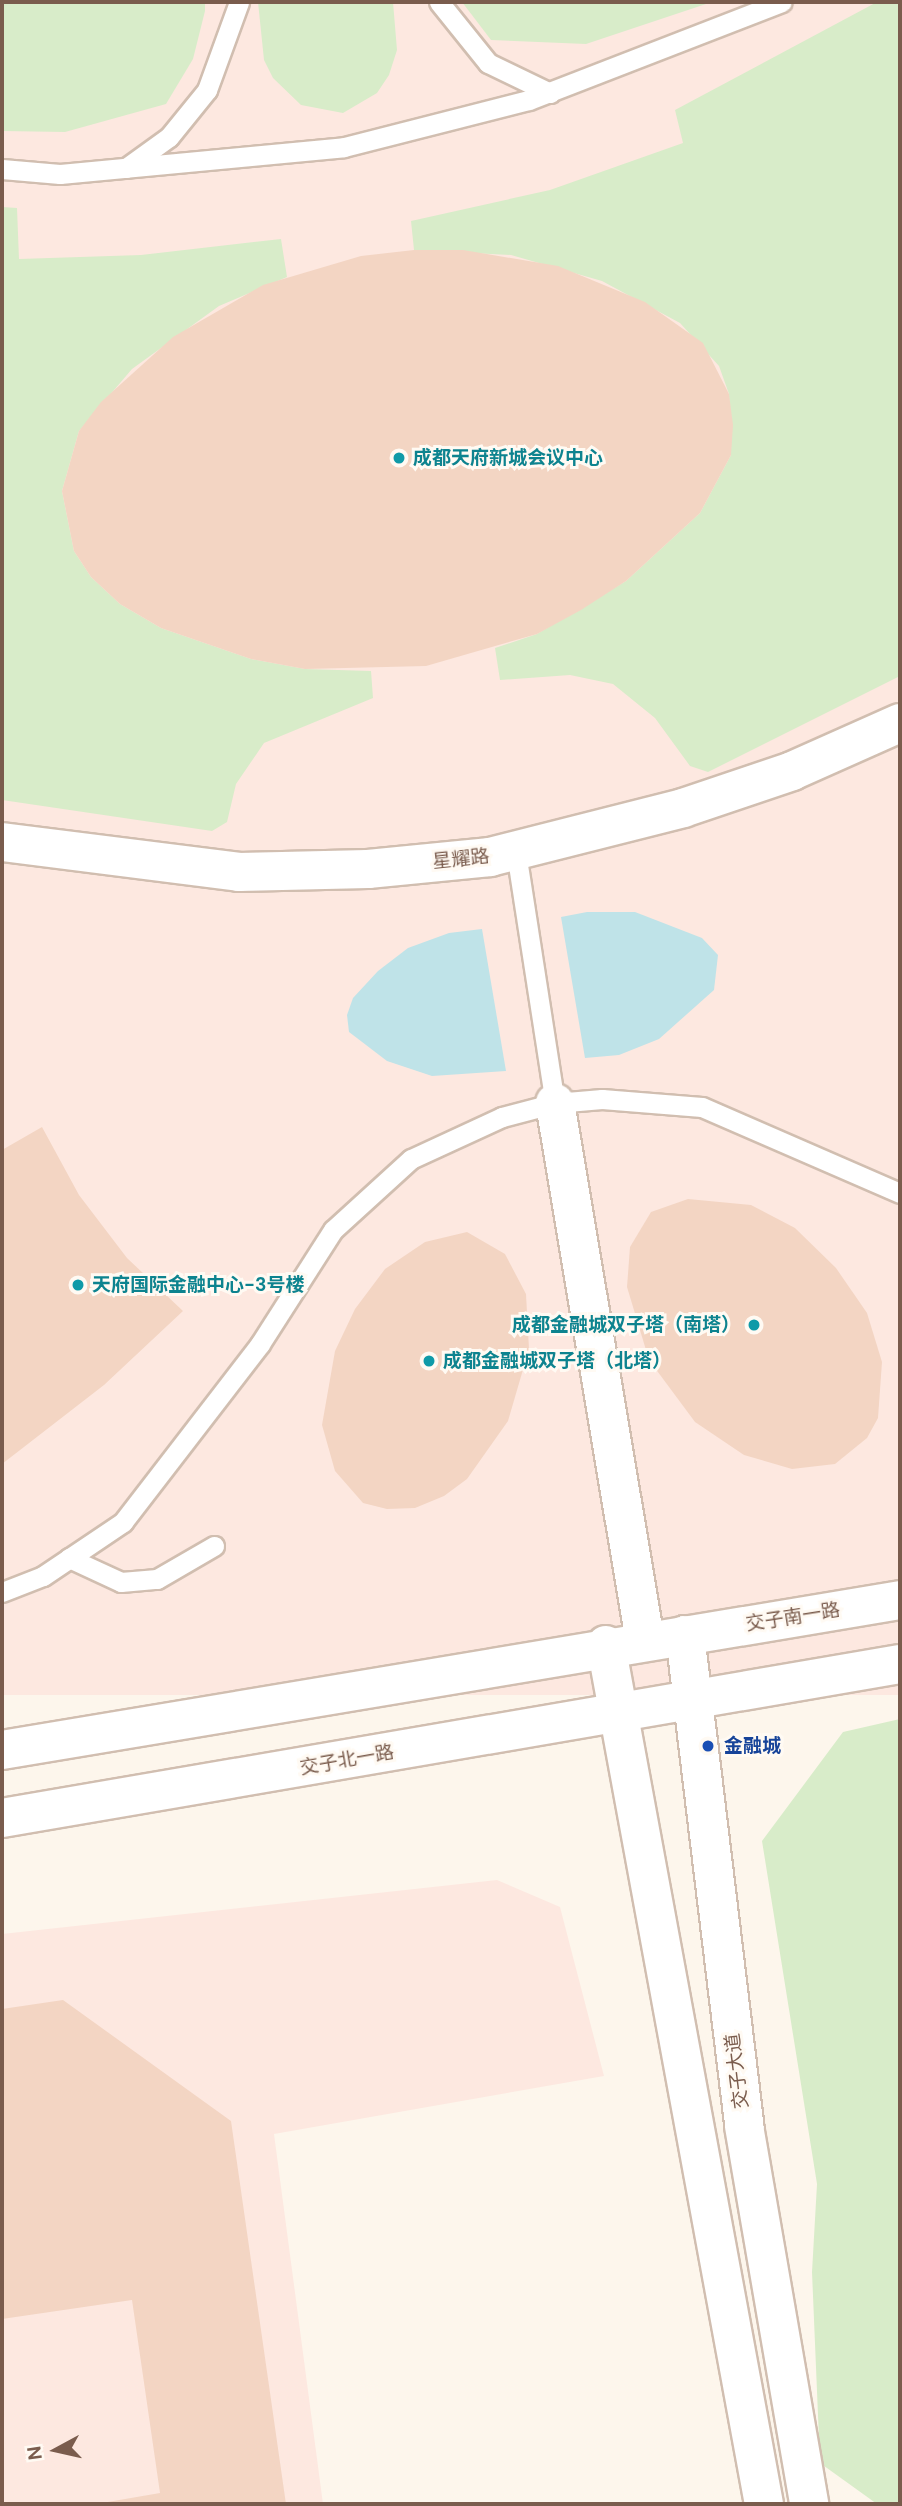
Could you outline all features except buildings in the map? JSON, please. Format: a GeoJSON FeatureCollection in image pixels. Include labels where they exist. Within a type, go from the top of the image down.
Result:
{"type":"FeatureCollection","features":[{"type":"Feature","properties":{"kind":"street","name":"星耀路"},"geometry":{"type":"LineString","coordinates":[[2,842],[239,872],[368,869],[516,852],[683,808],[792,771],[900,723]]}},
{"type":"Feature","properties":{"kind":"street"},"geometry":{"type":"LineString","coordinates":[[555,1102],[645,1640]]}},
{"type":"Feature","properties":{"kind":"street","name":"交子南一路"},"geometry":{"type":"LineString","coordinates":[[685,1635],[900,1600]]}},
{"type":"Feature","properties":{"kind":"street"},"geometry":{"type":"LineString","coordinates":[[2,1750],[606,1645],[685,1635]]}},
{"type":"Feature","properties":{"kind":"street","name":"交子大道"},"geometry":{"type":"LineString","coordinates":[[685,1635],[744,2126],[809,2504]]}},
{"type":"Feature","properties":{"kind":"street"},"geometry":{"type":"LineString","coordinates":[[606,1645],[764,2504]]}},
{"type":"Feature","properties":{"kind":"street"},"geometry":{"type":"LineString","coordinates":[[692,1698],[900,1664]]}},
{"type":"Feature","properties":{"kind":"street","name":"交子北一路"},"geometry":{"type":"LineString","coordinates":[[2,1818],[620,1713],[692,1698]]}},
{"type":"Feature","properties":{"kind":"lane"},"geometry":{"type":"LineString","coordinates":[[125,169],[169,137],[207,90],[239,2]]}},
{"type":"Feature","properties":{"kind":"lane"},"geometry":{"type":"LineString","coordinates":[[439,2],[488,63],[550,93]]}},
{"type":"Feature","properties":{"kind":"lane"},"geometry":{"type":"LineString","coordinates":[[2,169],[60,174],[344,147],[550,93],[782,2]]}},
{"type":"Feature","properties":{"kind":"lane"},"geometry":{"type":"LineString","coordinates":[[516,852],[555,1102]]}},
{"type":"Feature","properties":{"kind":"lane"},"geometry":{"type":"LineString","coordinates":[[2,1592],[43,1576],[123,1522],[260,1344],[333,1230],[411,1159],[502,1117],[555,1102],[602,1098],[702,1107],[900,1193]]}},
{"type":"Feature","properties":{"kind":"lane"},"geometry":{"type":"LineString","coordinates":[[69,1558],[121,1582],[157,1579],[214,1546]]}},
{"type":"Feature","properties":{"kind":"shaded area"},"geometry":{"type":"Polygon","coordinates":[[[2,2],[900,2],[900,1695],[2,1695],[2,2]]]}},
{"type":"Feature","properties":{"kind":"shaded area"},"geometry":{"type":"Polygon","coordinates":[[[497,1880],[560,1907],[604,2076],[274,2134],[323,2504],[2,2504],[2,1934],[497,1880]]]}},
{"type":"Feature","properties":{"kind":"green space"},"geometry":{"type":"Polygon","coordinates":[[[2,2],[205,2],[205,11],[193,59],[166,104],[65,132],[2,131],[2,2]]]}},
{"type":"Feature","properties":{"kind":"green space"},"geometry":{"type":"Polygon","coordinates":[[[258,2],[393,2],[397,50],[389,75],[377,93],[343,113],[301,105],[273,78],[264,60],[258,2]]]}},
{"type":"Feature","properties":{"kind":"green space"},"geometry":{"type":"Polygon","coordinates":[[[462,2],[712,2],[586,44],[491,40],[462,2]]]}},
{"type":"Feature","properties":{"kind":"green space"},"geometry":{"type":"Polygon","coordinates":[[[877,2],[900,2],[900,676],[708,772],[690,766],[655,718],[613,684],[570,675],[500,680],[495,648],[537,634],[626,581],[700,513],[731,455],[729,394],[719,366],[680,323],[602,281],[511,255],[414,250],[411,221],[550,190],[683,143],[675,110],[877,2]]]}},
{"type":"Feature","properties":{"kind":"green space"},"geometry":{"type":"Polygon","coordinates":[[[2,207],[17,208],[19,259],[141,255],[281,239],[287,277],[219,306],[132,369],[79,431],[62,491],[74,551],[91,577],[120,604],[161,628],[251,659],[305,669],[371,671],[373,698],[264,743],[236,784],[227,822],[212,831],[2,800],[2,207]]]}},
{"type":"Feature","properties":{"kind":"green space"},"geometry":{"type":"Polygon","coordinates":[[[900,1719],[900,2504],[877,2504],[820,2463],[812,2272],[817,2184],[762,1841],[843,1732],[900,1719]]]}},
{"type":"Feature","properties":{"kind":"water"},"geometry":{"type":"Polygon","coordinates":[[[587,912],[635,912],[702,938],[718,955],[714,990],[659,1039],[619,1055],[585,1058],[561,917],[587,912]]]}},
{"type":"Feature","properties":{"kind":"water"},"geometry":{"type":"Polygon","coordinates":[[[482,929],[506,1071],[432,1076],[387,1061],[349,1032],[347,1015],[353,998],[378,971],[408,948],[449,933],[482,929]]]}},
{"type":"Feature","properties":{"kind":"place","name":"成都天府新城会议中心"},"geometry":{"type":"Point","coordinates":[399,458]}},
{"type":"Feature","properties":{"kind":"place","name":"天府国际金融中心-3号楼"},"geometry":{"type":"Point","coordinates":[78,1285]}},
{"type":"Feature","properties":{"kind":"place","name":"成都金融城双子塔（南塔）"},"geometry":{"type":"Point","coordinates":[754,1325]}},
{"type":"Feature","properties":{"kind":"place","name":"成都金融城双子塔（北塔）"},"geometry":{"type":"Point","coordinates":[429,1361]}},
{"type":"Feature","properties":{"kind":"place","name":"金融城"},"geometry":{"type":"Point","coordinates":[708,1746]}}]}
